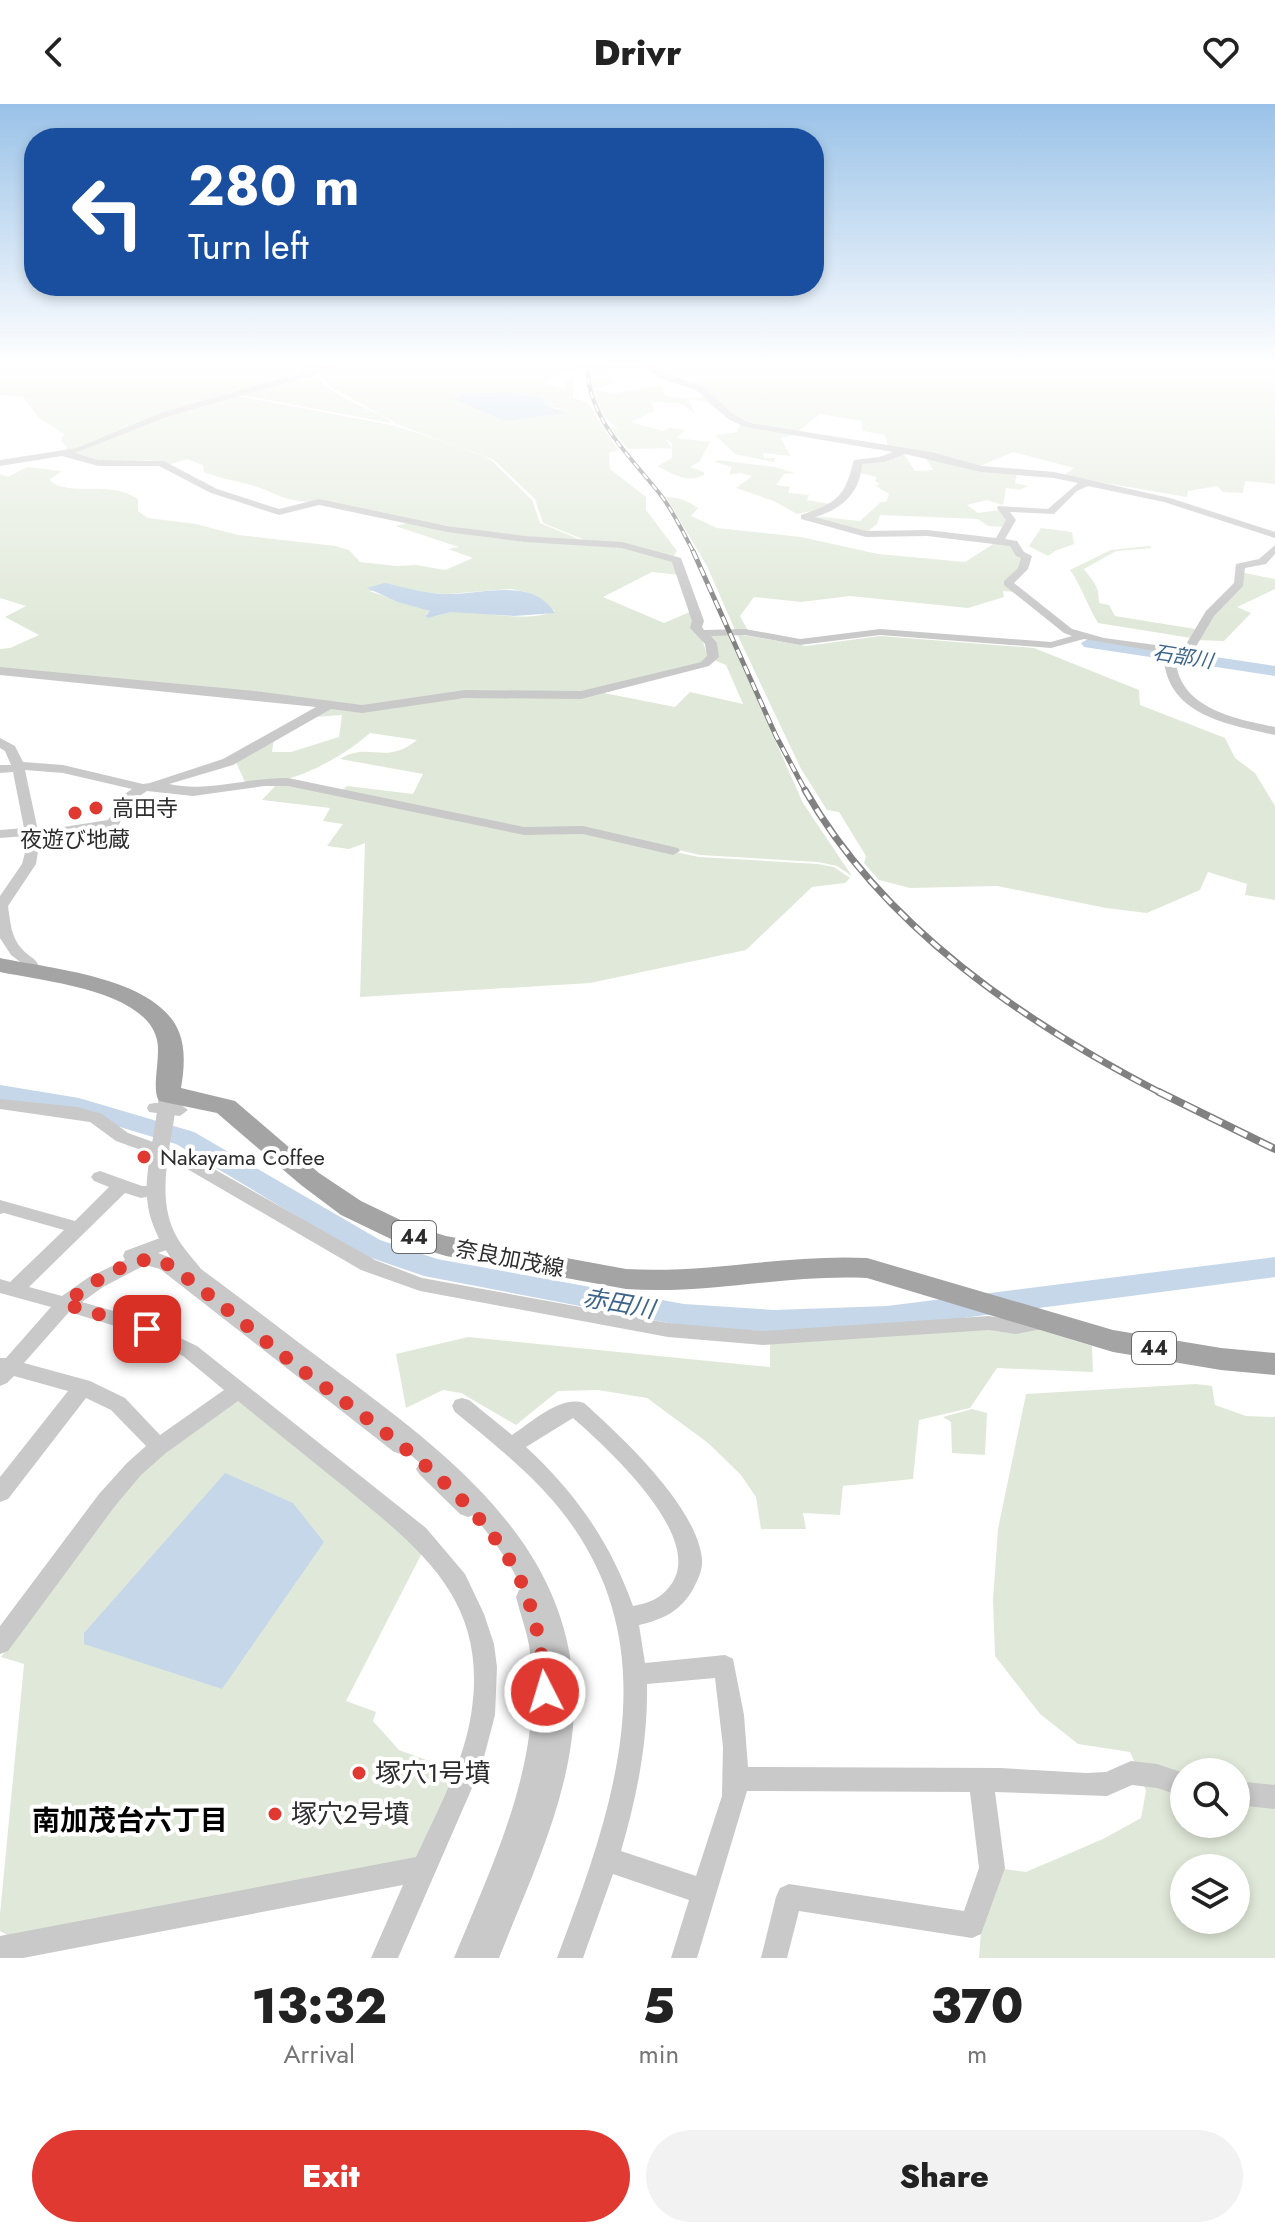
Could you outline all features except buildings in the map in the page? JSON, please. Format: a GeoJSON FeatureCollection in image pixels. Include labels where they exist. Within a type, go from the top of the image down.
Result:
{"type":"FeatureCollection","features":[{"type":"Feature","properties":{"kind":"main road"},"geometry":{"type":"LineString","coordinates":[[0,965],[110,990],[150,1010],[162,1022],[171,1049],[167,1107]]}},
{"type":"Feature","properties":{"kind":"main road","name":"奈良加茂線"},"geometry":{"type":"LineString","coordinates":[[167,1107],[191,1097],[226,1107],[310,1179],[351,1208],[403,1233],[446,1246],[626,1279],[655,1281],[841,1266],[883,1271],[1113,1341],[1221,1359],[1275,1364]]}},
{"type":"Feature","properties":{"kind":"street"},"geometry":{"type":"LineString","coordinates":[[0,463],[76,451]]}},
{"type":"Feature","properties":{"kind":"street"},"geometry":{"type":"LineString","coordinates":[[1178,655],[1083,636],[1060,627],[1010,584],[1009,580],[1023,569],[1027,556],[1020,554],[1013,543],[927,533],[872,535],[805,517],[828,510],[847,495],[847,488],[856,476],[857,462],[881,460],[903,451],[939,456],[981,469],[1045,474],[1167,500],[1275,535]]}},
{"type":"Feature","properties":{"kind":"street"},"geometry":{"type":"LineString","coordinates":[[0,671],[369,708],[465,694],[564,697],[597,692],[708,662],[714,651],[703,633],[696,628],[698,621],[677,560],[661,554],[622,545],[525,539],[447,529],[319,502],[279,512],[214,491],[169,465],[150,461],[98,463],[63,453]]}},
{"type":"Feature","properties":{"kind":"street"},"geometry":{"type":"LineString","coordinates":[[999,541],[1011,520],[1002,508],[1051,512],[1069,492],[1086,483]]}},
{"type":"Feature","properties":{"kind":"street"},"geometry":{"type":"LineString","coordinates":[[1275,548],[1262,562],[1240,566],[1239,584],[1205,618],[1190,648],[1170,661],[1169,673],[1182,694],[1220,717],[1275,731]]}},
{"type":"Feature","properties":{"kind":"street"},"geometry":{"type":"LineString","coordinates":[[703,633],[745,632],[800,642],[880,632],[1051,645],[1083,636]]}},
{"type":"Feature","properties":{"kind":"street"},"geometry":{"type":"LineString","coordinates":[[0,834],[90,829],[113,823],[127,799],[146,787],[228,762],[268,740],[297,719],[328,706]]}},
{"type":"Feature","properties":{"kind":"street"},"geometry":{"type":"LineString","coordinates":[[0,742],[11,749],[18,767],[32,834],[29,864],[0,907],[3,930],[19,957],[30,961],[34,973]]}},
{"type":"Feature","properties":{"kind":"street"},"geometry":{"type":"LineString","coordinates":[[0,769],[63,769],[146,787],[194,792],[254,782],[288,782],[524,831],[583,830],[673,851]]}},
{"type":"Feature","properties":{"kind":"street"},"geometry":{"type":"LineString","coordinates":[[0,1104],[96,1118],[122,1137],[183,1159],[368,1265],[420,1284],[668,1330],[763,1338],[989,1323],[1016,1327],[1040,1321]]}},
{"type":"Feature","properties":{"kind":"street"},"geometry":{"type":"LineString","coordinates":[[167,1107],[156,1213],[168,1242],[194,1274],[447,1471],[499,1524],[540,1591],[556,1642],[561,1699],[559,1728],[540,1807],[484,1958]]}},
{"type":"Feature","properties":{"kind":"street"},"geometry":{"type":"LineString","coordinates":[[100,1177],[141,1192],[156,1190]]}},
{"type":"Feature","properties":{"kind":"street"},"geometry":{"type":"LineString","coordinates":[[7,1288],[78,1228],[121,1186]]}},
{"type":"Feature","properties":{"kind":"street"},"geometry":{"type":"LineString","coordinates":[[0,1208],[2,1206],[78,1228]]}},
{"type":"Feature","properties":{"kind":"street"},"geometry":{"type":"LineString","coordinates":[[159,1447],[118,1404],[83,1387],[2,1368],[61,1302],[102,1270],[168,1242]]}},
{"type":"Feature","properties":{"kind":"street"},"geometry":{"type":"LineString","coordinates":[[61,1302],[142,1259],[161,1260],[412,1455],[480,1521],[512,1565],[532,1610],[539,1636],[545,1692],[544,1722],[513,1851],[467,1958]]}},
{"type":"Feature","properties":{"kind":"street"},"geometry":{"type":"LineString","coordinates":[[7,1288],[131,1323],[190,1351],[418,1534],[451,1572],[472,1611],[485,1667],[483,1715],[470,1765],[384,1958]]}},
{"type":"Feature","properties":{"kind":"street"},"geometry":{"type":"LineString","coordinates":[[0,1493],[83,1387]]}},
{"type":"Feature","properties":{"kind":"street"},"geometry":{"type":"LineString","coordinates":[[1,1641],[134,1469],[159,1447],[239,1390]]}},
{"type":"Feature","properties":{"kind":"street"},"geometry":{"type":"LineString","coordinates":[[462,1406],[552,1483],[585,1526],[610,1571],[626,1617],[635,1675],[633,1755],[619,1824],[570,1958]]}},
{"type":"Feature","properties":{"kind":"street"},"geometry":{"type":"LineString","coordinates":[[512,1446],[564,1412],[577,1409],[623,1452],[659,1496],[690,1549],[692,1563],[677,1596],[659,1610],[626,1617]]}},
{"type":"Feature","properties":{"kind":"street"},"geometry":{"type":"LineString","coordinates":[[635,1675],[725,1666],[736,1779],[734,1796],[684,1958]]}},
{"type":"Feature","properties":{"kind":"street"},"geometry":{"type":"LineString","coordinates":[[736,1779],[1086,1785],[1107,1784],[1131,1773],[1170,1780]]}},
{"type":"Feature","properties":{"kind":"street"},"geometry":{"type":"LineString","coordinates":[[774,1958],[789,1897],[972,1925],[992,1868],[981,1781]]}},
{"type":"Feature","properties":{"kind":"street"},"geometry":{"type":"LineString","coordinates":[[1250,1794],[1275,1797]]}},
{"type":"Feature","properties":{"kind":"street"},"geometry":{"type":"LineString","coordinates":[[606,1859],[705,1892]]}},
{"type":"Feature","properties":{"kind":"street"},"geometry":{"type":"LineString","coordinates":[[0,1949],[424,1868]]}},
{"type":"Feature","properties":{"kind":"green space"},"geometry":{"type":"Polygon","coordinates":[[[76,451],[470,451],[491,460],[532,500],[540,523],[581,540],[480,531],[315,501],[296,501],[204,472],[203,465],[187,459],[171,464],[150,460],[95,461],[70,453],[76,451]]]}},
{"type":"Feature","properties":{"kind":"green space"},"geometry":{"type":"Polygon","coordinates":[[[468,451],[616,451],[609,453],[610,469],[646,497],[646,510],[677,551],[673,557],[585,540],[543,523],[535,499],[494,460],[468,451]]]}},
{"type":"Feature","properties":{"kind":"green space"},"geometry":{"type":"Polygon","coordinates":[[[672,451],[705,451],[699,462],[690,467],[704,472],[704,475],[692,479],[658,466],[672,458],[672,451]]]}},
{"type":"Feature","properties":{"kind":"green space"},"geometry":{"type":"Polygon","coordinates":[[[731,451],[788,451],[791,456],[763,453],[764,458],[776,458],[773,462],[731,451]]]}},
{"type":"Feature","properties":{"kind":"green space"},"geometry":{"type":"Polygon","coordinates":[[[901,451],[1275,451],[1275,484],[1245,481],[1243,493],[1223,492],[1217,486],[1188,491],[1187,497],[1063,476],[1074,468],[1013,452],[978,467],[901,451]]]}},
{"type":"Feature","properties":{"kind":"green space"},"geometry":{"type":"Polygon","coordinates":[[[904,454],[915,471],[933,470],[924,455],[1017,472],[1015,483],[1028,486],[1019,490],[1006,488],[1003,505],[987,500],[967,505],[978,513],[1000,510],[1008,517],[1005,527],[988,526],[978,519],[880,515],[877,524],[866,533],[813,516],[860,521],[881,502],[886,502],[889,494],[876,486],[880,484],[875,481],[877,477],[860,473],[859,464],[904,454]]]}},
{"type":"Feature","properties":{"kind":"green space"},"geometry":{"type":"Polygon","coordinates":[[[714,462],[775,467],[795,473],[784,474],[776,485],[790,487],[788,493],[809,495],[807,500],[830,504],[827,508],[797,514],[774,501],[736,488],[752,476],[740,473],[729,475],[732,467],[714,462]]]}},
{"type":"Feature","properties":{"kind":"green space"},"geometry":{"type":"Polygon","coordinates":[[[27,467],[62,471],[49,480],[67,488],[126,493],[138,499],[138,511],[148,518],[196,524],[238,535],[335,546],[349,550],[360,562],[445,570],[473,558],[448,549],[459,547],[395,526],[409,523],[445,530],[622,546],[675,560],[680,575],[652,572],[603,597],[664,623],[692,611],[708,657],[702,662],[594,692],[464,693],[369,707],[0,669],[0,649],[10,648],[39,635],[5,617],[26,606],[0,598],[0,474],[8,477],[27,467]],[[511,589],[447,594],[369,591],[430,611],[425,615],[429,616],[464,612],[530,616],[555,611],[526,592],[511,589]]]}},
{"type":"Feature","properties":{"kind":"green space"},"geometry":{"type":"Polygon","coordinates":[[[666,497],[687,501],[698,508],[691,516],[717,528],[801,537],[878,554],[965,562],[998,541],[1009,543],[1025,557],[1015,573],[1005,580],[1014,592],[1003,591],[1004,597],[968,608],[850,596],[801,602],[754,597],[740,616],[748,631],[735,630],[707,566],[666,497]]]}},
{"type":"Feature","properties":{"kind":"green space"},"geometry":{"type":"Polygon","coordinates":[[[1041,528],[1072,532],[1074,544],[1048,556],[1029,546],[1041,528]]]}},
{"type":"Feature","properties":{"kind":"green space"},"geometry":{"type":"Polygon","coordinates":[[[1152,548],[1116,551],[1084,569],[1096,585],[1099,603],[1109,605],[1115,616],[1195,629],[1191,638],[1098,623],[1070,570],[1111,550],[1152,548]]]}},
{"type":"Feature","properties":{"kind":"green space"},"geometry":{"type":"Polygon","coordinates":[[[1240,572],[1275,579],[1275,589],[1237,607],[1251,613],[1224,641],[1194,640],[1222,605],[1240,572]]]}},
{"type":"Feature","properties":{"kind":"green space"},"geometry":{"type":"Polygon","coordinates":[[[728,634],[803,803],[852,876],[837,866],[818,862],[700,855],[605,833],[527,830],[343,790],[347,786],[413,794],[423,774],[340,759],[360,752],[396,751],[417,740],[370,733],[317,768],[274,781],[245,782],[235,760],[274,738],[272,752],[291,752],[339,737],[342,715],[301,718],[327,708],[440,699],[604,693],[675,707],[690,692],[743,704],[726,665],[714,660],[710,635],[728,634]]]}},
{"type":"Feature","properties":{"kind":"green space"},"geometry":{"type":"Polygon","coordinates":[[[737,634],[806,646],[880,636],[1034,648],[1139,690],[1140,705],[1225,738],[1235,758],[1255,773],[1275,806],[1275,900],[1245,895],[1247,884],[1208,872],[1200,890],[1147,913],[997,886],[910,888],[879,880],[864,863],[866,856],[839,812],[827,810],[801,769],[737,634]]]}},
{"type":"Feature","properties":{"kind":"green space"},"geometry":{"type":"Polygon","coordinates":[[[278,783],[524,833],[572,830],[699,857],[818,864],[834,867],[850,878],[845,883],[812,887],[746,950],[590,983],[360,997],[365,843],[349,849],[327,846],[343,824],[323,821],[330,808],[262,800],[278,783]]]}},
{"type":"Feature","properties":{"kind":"green space"},"geometry":{"type":"Polygon","coordinates":[[[1008,1320],[1092,1346],[1093,1372],[997,1368],[970,1408],[919,1420],[913,1479],[843,1486],[840,1515],[803,1513],[806,1529],[761,1529],[756,1497],[741,1475],[708,1443],[647,1398],[598,1390],[558,1391],[516,1425],[461,1393],[443,1390],[406,1408],[396,1354],[468,1337],[770,1367],[770,1337],[1008,1320]]]}},
{"type":"Feature","properties":{"kind":"green space"},"geometry":{"type":"Polygon","coordinates":[[[1196,1384],[1212,1386],[1215,1405],[1246,1416],[1275,1417],[1275,1794],[1250,1791],[1250,1758],[1170,1758],[1170,1778],[1137,1768],[1130,1752],[1078,1744],[1040,1714],[995,1656],[993,1600],[998,1529],[1026,1394],[1196,1384]]]}},
{"type":"Feature","properties":{"kind":"green space"},"geometry":{"type":"Polygon","coordinates":[[[239,1399],[421,1547],[421,1555],[346,1701],[376,1712],[373,1721],[399,1750],[459,1772],[417,1859],[11,1937],[0,1931],[0,1914],[24,1664],[1,1657],[129,1480],[239,1399]]]}},
{"type":"Feature","properties":{"kind":"green space"},"geometry":{"type":"Polygon","coordinates":[[[972,1409],[987,1413],[985,1455],[952,1453],[951,1422],[943,1417],[972,1409]]]}},
{"type":"Feature","properties":{"kind":"green space"},"geometry":{"type":"Polygon","coordinates":[[[1141,1778],[1170,1786],[1170,1838],[1250,1838],[1250,1799],[1275,1802],[1275,1958],[979,1958],[981,1931],[997,1868],[1026,1872],[1103,1839],[1141,1818],[1146,1791],[1141,1778]]]}},
{"type":"Feature","properties":{"kind":"water"},"geometry":{"type":"Polygon","coordinates":[[[384,583],[438,594],[520,591],[545,602],[555,613],[514,616],[451,612],[428,618],[425,616],[430,611],[398,602],[367,588],[384,583]]]}},
{"type":"Feature","properties":{"kind":"water"},"geometry":{"type":"Polygon","coordinates":[[[225,1473],[293,1503],[324,1542],[222,1689],[84,1644],[84,1633],[225,1473]]]}},
{"type":"Feature","properties":{"kind":"waterway","name":"石部川"},"geometry":{"type":"LineString","coordinates":[[1090,643],[1275,671]]}},
{"type":"Feature","properties":{"kind":"waterway","name":"赤田川"},"geometry":{"type":"LineString","coordinates":[[0,1093],[79,1106],[185,1138],[370,1247],[434,1269],[684,1315],[774,1321],[887,1317],[1275,1267]]}},
{"type":"Feature","properties":{"kind":"railway"},"geometry":{"type":"LineString","coordinates":[[624,451],[663,498],[693,552]]}},
{"type":"Feature","properties":{"kind":"railway"},"geometry":{"type":"LineString","coordinates":[[693,552],[776,736],[806,792]]}},
{"type":"Feature","properties":{"kind":"railway"},"geometry":{"type":"LineString","coordinates":[[805,790],[837,839],[874,885],[916,928],[1010,1003],[1060,1036],[1162,1094]]}},
{"type":"Feature","properties":{"kind":"railway"},"geometry":{"type":"LineString","coordinates":[[1162,1094],[1275,1149]]}},
{"type":"Feature","properties":{"kind":"place","name":"高田寺"},"geometry":{"type":"Point","coordinates":[96,808]}},
{"type":"Feature","properties":{"kind":"place","name":"夜遊び地蔵"},"geometry":{"type":"Point","coordinates":[75,813]}},
{"type":"Feature","properties":{"kind":"place","name":"Nakayama Coffee"},"geometry":{"type":"Point","coordinates":[144,1157]}},
{"type":"Feature","properties":{"kind":"place","name":"塚穴1号墳"},"geometry":{"type":"Point","coordinates":[359,1773]}},
{"type":"Feature","properties":{"kind":"place","name":"塚穴2号墳"},"geometry":{"type":"Point","coordinates":[275,1814]}},
{"type":"Feature","properties":{"kind":"district","name":"南加茂台六丁目"},"geometry":{"type":"Point","coordinates":[130,1820]}},
{"type":"Feature","properties":{"kind":"route"},"geometry":{"type":"LineString","coordinates":[[147,1329],[65,1304],[96,1282],[142,1259],[161,1260],[412,1455],[473,1513],[512,1565],[532,1610],[539,1636],[545,1692]]}}]}
